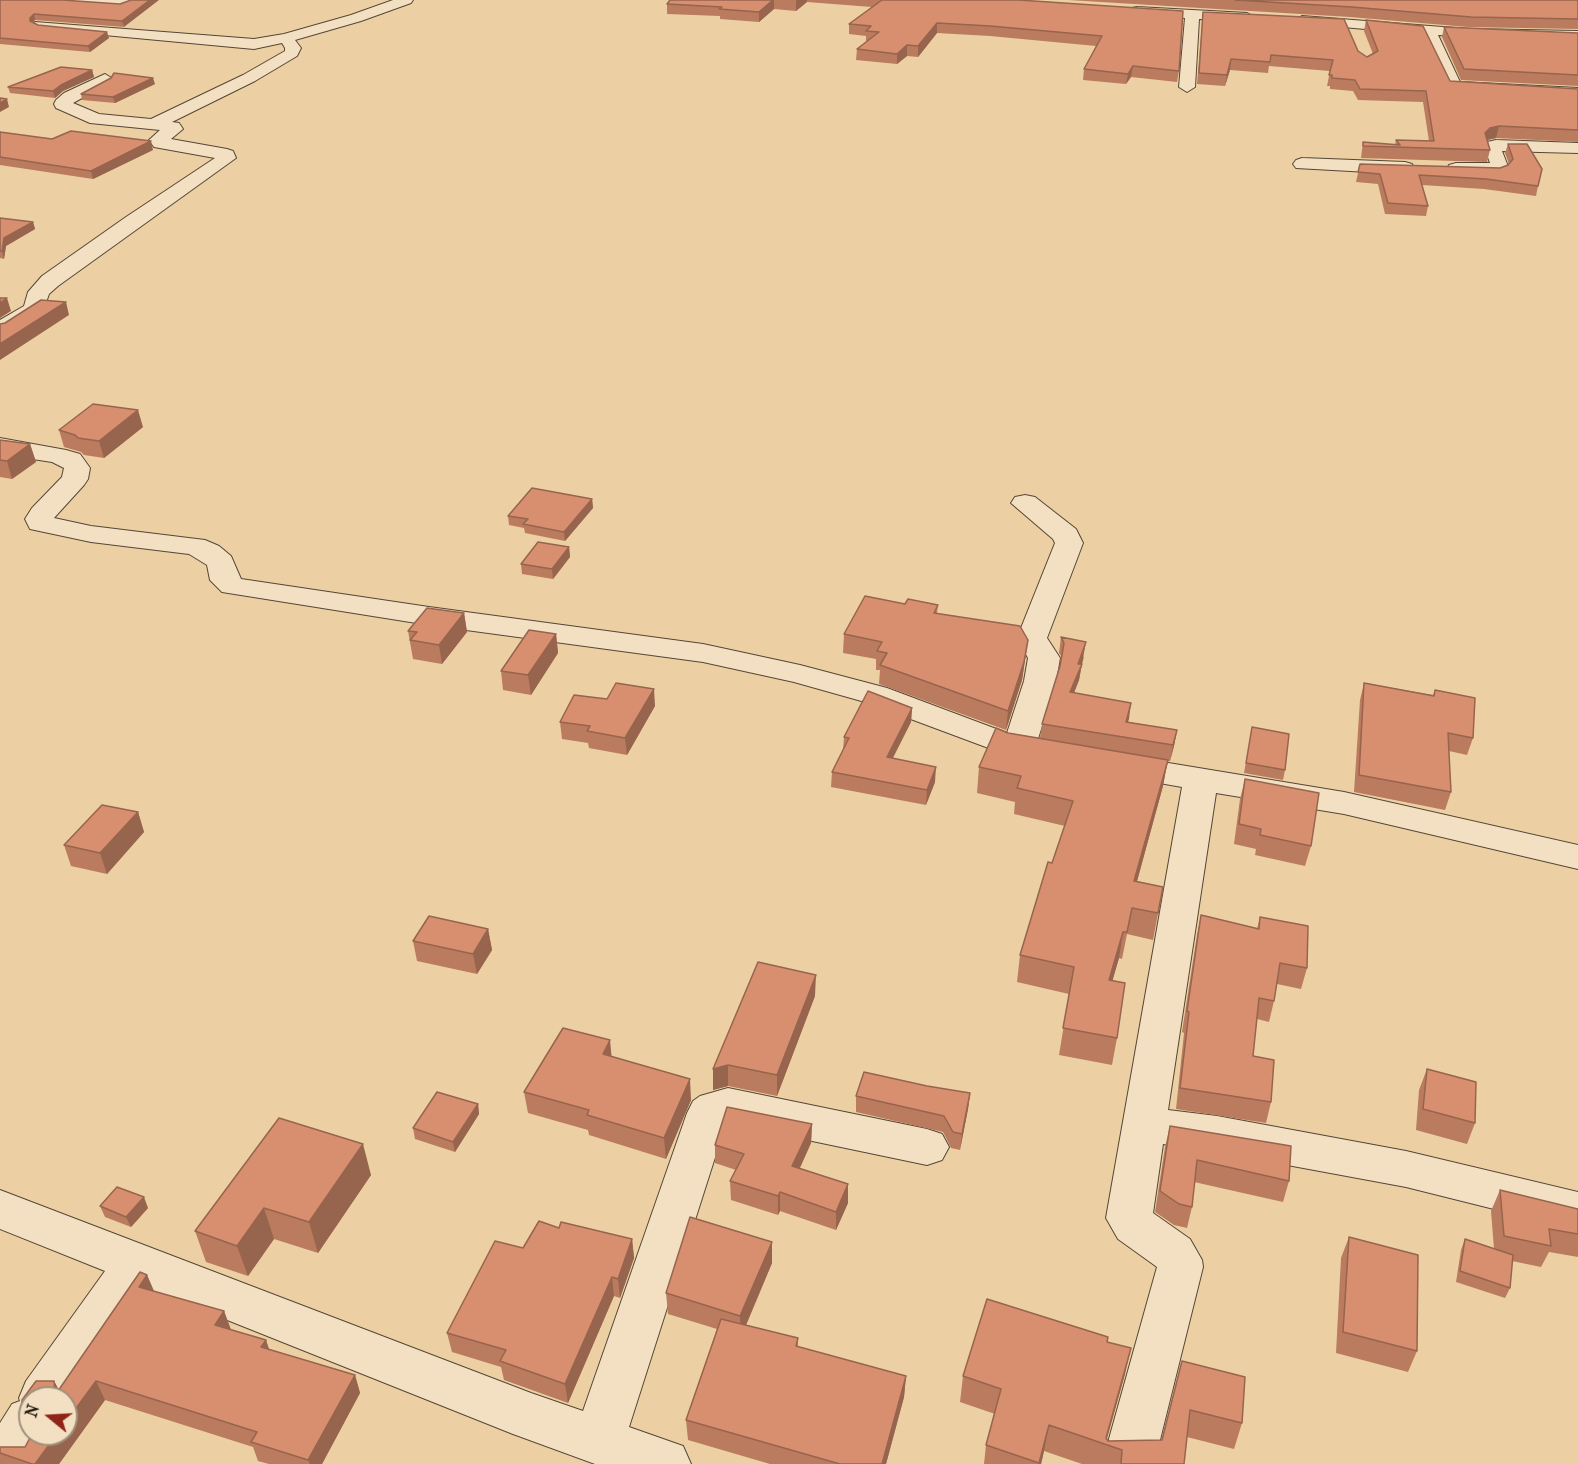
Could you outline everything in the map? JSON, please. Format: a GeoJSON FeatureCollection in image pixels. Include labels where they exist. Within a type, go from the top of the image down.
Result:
{"type":"FeatureCollection","features":[{"type":"Feature","properties":{"kind":"street"},"geometry":{"type":"LineString","coordinates":[[64,0],[122,4],[132,0]]}},
{"type":"Feature","properties":{"kind":"street"},"geometry":{"type":"LineString","coordinates":[[40,25],[254,44],[286,38],[356,18],[406,0]]}},
{"type":"Feature","properties":{"kind":"street"},"geometry":{"type":"LineString","coordinates":[[1123,10],[1259,17]]}},
{"type":"Feature","properties":{"kind":"street"},"geometry":{"type":"LineString","coordinates":[[1187,87],[1192,15]]}},
{"type":"Feature","properties":{"kind":"street"},"geometry":{"type":"LineString","coordinates":[[1287,19],[1350,22],[1428,30],[1578,36]]}},
{"type":"Feature","properties":{"kind":"street"},"geometry":{"type":"LineString","coordinates":[[1350,22],[1357,42]]}},
{"type":"Feature","properties":{"kind":"street"},"geometry":{"type":"LineString","coordinates":[[1428,30],[1454,87],[1578,93]]}},
{"type":"Feature","properties":{"kind":"street"},"geometry":{"type":"LineString","coordinates":[[153,124],[249,78],[292,53],[293,48],[286,38]]}},
{"type":"Feature","properties":{"kind":"street"},"geometry":{"type":"LineString","coordinates":[[0,329],[34,309],[39,292],[50,281],[133,221],[227,158],[227,155],[221,153],[160,143],[158,140],[174,129],[173,127],[96,119],[62,105],[70,97],[105,79]]}},
{"type":"Feature","properties":{"kind":"street"},"geometry":{"type":"LineString","coordinates":[[1442,169],[1500,169],[1492,148],[1496,145],[1578,148]]}},
{"type":"Feature","properties":{"kind":"street"},"geometry":{"type":"LineString","coordinates":[[1302,164],[1418,168]]}},
{"type":"Feature","properties":{"kind":"street"},"geometry":{"type":"LineString","coordinates":[[0,446],[57,455],[71,460],[77,468],[75,479],[42,514],[39,519],[40,523],[82,533],[195,546],[209,552],[221,562],[225,580],[232,586],[247,590],[703,653],[800,674],[876,695],[1018,749],[1344,803],[1578,857]]}},
{"type":"Feature","properties":{"kind":"street"},"geometry":{"type":"LineString","coordinates":[[1018,749],[1040,681],[1044,658],[1032,638],[1069,540],[1066,535],[1025,503]]}},
{"type":"Feature","properties":{"kind":"street"},"geometry":{"type":"LineString","coordinates":[[1128,1464],[1180,1267],[1179,1260],[1174,1253],[1134,1225],[1129,1218],[1201,779]]}},
{"type":"Feature","properties":{"kind":"street"},"geometry":{"type":"LineString","coordinates":[[599,1440],[708,1113],[715,1108],[728,1105],[927,1147]]}},
{"type":"Feature","properties":{"kind":"street"},"geometry":{"type":"LineString","coordinates":[[1144,1124],[1217,1134],[1406,1169],[1578,1211]]}},
{"type":"Feature","properties":{"kind":"street"},"geometry":{"type":"LineString","coordinates":[[0,1209],[531,1418],[665,1464]]}},
{"type":"Feature","properties":{"kind":"street"},"geometry":{"type":"LineString","coordinates":[[52,1386],[137,1263]]}},
{"type":"Feature","properties":{"kind":"street"},"geometry":{"type":"LineString","coordinates":[[4,1464],[18,1441]]}},
{"type":"Feature","properties":{"kind":"building"},"geometry":{"type":"Polygon","coordinates":[[[0,0],[62,0],[120,4],[131,0],[150,0],[122,21],[34,14],[30,18],[30,21],[38,25],[107,32],[88,46],[0,38],[0,0]]]}},
{"type":"Feature","properties":{"kind":"building"},"geometry":{"type":"Polygon","coordinates":[[[670,0],[773,0],[759,12],[667,4],[670,0]]]}},
{"type":"Feature","properties":{"kind":"building"},"geometry":{"type":"Polygon","coordinates":[[[882,0],[1019,0],[1183,11],[1179,71],[1133,66],[1128,74],[1084,69],[1102,36],[990,26],[937,23],[918,46],[907,45],[897,54],[857,49],[879,32],[866,31],[871,26],[849,24],[882,0]]]}},
{"type":"Feature","properties":{"kind":"building"},"geometry":{"type":"Polygon","coordinates":[[[1235,0],[1577,0],[1578,19],[1471,17],[1235,0]]]}},
{"type":"Feature","properties":{"kind":"building"},"geometry":{"type":"Polygon","coordinates":[[[1203,12],[1344,19],[1358,51],[1367,57],[1378,51],[1366,20],[1423,26],[1450,81],[1578,89],[1578,130],[1499,126],[1490,128],[1485,133],[1490,150],[1363,146],[1363,142],[1400,145],[1396,140],[1434,141],[1426,91],[1360,89],[1355,80],[1332,78],[1332,75],[1329,75],[1333,60],[1271,55],[1270,62],[1231,59],[1227,75],[1199,73],[1203,12]]]}},
{"type":"Feature","properties":{"kind":"building"},"geometry":{"type":"Polygon","coordinates":[[[1444,27],[1578,33],[1578,75],[1464,69],[1444,27]]]}},
{"type":"Feature","properties":{"kind":"building"},"geometry":{"type":"Polygon","coordinates":[[[61,67],[92,70],[53,91],[8,87],[61,67]]]}},
{"type":"Feature","properties":{"kind":"building"},"geometry":{"type":"Polygon","coordinates":[[[114,73],[153,78],[113,97],[81,94],[111,78],[114,73]]]}},
{"type":"Feature","properties":{"kind":"building"},"geometry":{"type":"Polygon","coordinates":[[[71,131],[151,141],[91,171],[0,157],[0,132],[52,139],[71,131]]]}},
{"type":"Feature","properties":{"kind":"building"},"geometry":{"type":"Polygon","coordinates":[[[1508,144],[1527,144],[1542,169],[1538,186],[1486,179],[1419,175],[1428,206],[1388,203],[1380,174],[1358,172],[1360,164],[1500,168],[1508,165],[1513,159],[1508,144]]]}},
{"type":"Feature","properties":{"kind":"building"},"geometry":{"type":"Polygon","coordinates":[[[0,218],[33,222],[4,238],[2,251],[0,251],[0,218]]]}},
{"type":"Feature","properties":{"kind":"building"},"geometry":{"type":"Polygon","coordinates":[[[41,300],[66,302],[0,344],[0,324],[41,300]]]}},
{"type":"Feature","properties":{"kind":"building"},"geometry":{"type":"Polygon","coordinates":[[[93,404],[138,410],[99,441],[78,438],[59,430],[93,404]]]}},
{"type":"Feature","properties":{"kind":"building"},"geometry":{"type":"Polygon","coordinates":[[[0,440],[30,444],[7,461],[0,460],[0,440]]]}},
{"type":"Feature","properties":{"kind":"building"},"geometry":{"type":"Polygon","coordinates":[[[532,488],[592,499],[564,532],[523,524],[528,519],[508,516],[532,488]]]}},
{"type":"Feature","properties":{"kind":"building"},"geometry":{"type":"Polygon","coordinates":[[[538,542],[569,547],[552,569],[521,564],[538,542]]]}},
{"type":"Feature","properties":{"kind":"building"},"geometry":{"type":"Polygon","coordinates":[[[865,596],[905,604],[908,599],[938,605],[934,613],[1020,626],[1028,640],[1024,662],[1008,711],[880,665],[887,653],[877,651],[882,642],[844,634],[865,596]]]}},
{"type":"Feature","properties":{"kind":"building"},"geometry":{"type":"Polygon","coordinates":[[[427,608],[464,613],[439,645],[410,640],[417,632],[408,631],[427,608]]]}},
{"type":"Feature","properties":{"kind":"building"},"geometry":{"type":"Polygon","coordinates":[[[529,630],[556,634],[528,675],[501,671],[529,630]]]}},
{"type":"Feature","properties":{"kind":"building"},"geometry":{"type":"Polygon","coordinates":[[[1061,637],[1086,642],[1078,664],[1082,664],[1070,692],[1131,703],[1126,722],[1177,730],[1173,745],[1042,724],[1060,666],[1064,643],[1061,637]]]}},
{"type":"Feature","properties":{"kind":"building"},"geometry":{"type":"Polygon","coordinates":[[[616,683],[654,689],[625,738],[587,731],[590,726],[560,722],[574,695],[607,699],[616,683]]]}},
{"type":"Feature","properties":{"kind":"building"},"geometry":{"type":"Polygon","coordinates":[[[1364,683],[1434,696],[1435,690],[1475,698],[1473,738],[1448,733],[1451,792],[1359,775],[1364,683]]]}},
{"type":"Feature","properties":{"kind":"building"},"geometry":{"type":"Polygon","coordinates":[[[868,691],[912,708],[887,757],[936,767],[927,790],[832,772],[849,738],[844,737],[868,691]]]}},
{"type":"Feature","properties":{"kind":"building"},"geometry":{"type":"Polygon","coordinates":[[[1252,727],[1289,734],[1285,770],[1246,763],[1252,727]]]}},
{"type":"Feature","properties":{"kind":"building"},"geometry":{"type":"Polygon","coordinates":[[[996,728],[1008,733],[1168,760],[1134,881],[1163,887],[1158,913],[1132,908],[1127,932],[1123,932],[1109,980],[1125,983],[1117,1038],[1063,1028],[1074,967],[1020,955],[1048,862],[1052,863],[1073,801],[1017,788],[1021,776],[979,767],[996,728]]]}},
{"type":"Feature","properties":{"kind":"building"},"geometry":{"type":"Polygon","coordinates":[[[1245,779],[1319,793],[1311,846],[1260,835],[1261,829],[1239,824],[1245,779]]]}},
{"type":"Feature","properties":{"kind":"building"},"geometry":{"type":"Polygon","coordinates":[[[102,805],[138,812],[100,853],[64,845],[102,805]]]}},
{"type":"Feature","properties":{"kind":"building"},"geometry":{"type":"Polygon","coordinates":[[[1201,915],[1259,929],[1260,917],[1308,926],[1307,968],[1280,963],[1274,1001],[1259,998],[1253,1056],[1274,1060],[1271,1102],[1180,1088],[1189,1012],[1187,1011],[1201,915]]]}},
{"type":"Feature","properties":{"kind":"building"},"geometry":{"type":"Polygon","coordinates":[[[429,916],[488,929],[473,954],[413,941],[429,916]]]}},
{"type":"Feature","properties":{"kind":"building"},"geometry":{"type":"Polygon","coordinates":[[[758,962],[816,975],[777,1075],[728,1065],[713,1069],[758,962]]]}},
{"type":"Feature","properties":{"kind":"building"},"geometry":{"type":"Polygon","coordinates":[[[563,1028],[610,1040],[603,1054],[690,1079],[664,1138],[587,1115],[589,1110],[524,1092],[563,1028]]]}},
{"type":"Feature","properties":{"kind":"building"},"geometry":{"type":"Polygon","coordinates":[[[1427,1069],[1476,1082],[1475,1123],[1423,1109],[1427,1069]]]}},
{"type":"Feature","properties":{"kind":"building"},"geometry":{"type":"Polygon","coordinates":[[[864,1072],[970,1093],[962,1134],[953,1132],[944,1116],[856,1096],[864,1072]]]}},
{"type":"Feature","properties":{"kind":"building"},"geometry":{"type":"Polygon","coordinates":[[[437,1092],[478,1104],[453,1142],[413,1128],[437,1092]]]}},
{"type":"Feature","properties":{"kind":"building"},"geometry":{"type":"Polygon","coordinates":[[[727,1107],[812,1124],[792,1166],[848,1184],[836,1212],[780,1192],[778,1196],[730,1181],[744,1154],[715,1145],[727,1107]]]}},
{"type":"Feature","properties":{"kind":"building"},"geometry":{"type":"Polygon","coordinates":[[[279,1118],[363,1144],[309,1222],[264,1208],[237,1246],[195,1231],[279,1118]]]}},
{"type":"Feature","properties":{"kind":"building"},"geometry":{"type":"Polygon","coordinates":[[[1170,1126],[1291,1146],[1289,1181],[1197,1160],[1192,1207],[1179,1204],[1160,1191],[1170,1126]]]}},
{"type":"Feature","properties":{"kind":"building"},"geometry":{"type":"Polygon","coordinates":[[[117,1187],[144,1197],[126,1217],[100,1206],[117,1187]]]}},
{"type":"Feature","properties":{"kind":"building"},"geometry":{"type":"Polygon","coordinates":[[[1500,1190],[1578,1209],[1578,1234],[1549,1229],[1551,1246],[1504,1236],[1500,1190]]]}},
{"type":"Feature","properties":{"kind":"building"},"geometry":{"type":"Polygon","coordinates":[[[690,1217],[772,1242],[740,1316],[666,1293],[690,1217]]]}},
{"type":"Feature","properties":{"kind":"building"},"geometry":{"type":"Polygon","coordinates":[[[539,1221],[559,1228],[561,1222],[632,1239],[618,1279],[612,1277],[565,1384],[500,1361],[506,1350],[447,1333],[495,1241],[523,1248],[539,1221]]]}},
{"type":"Feature","properties":{"kind":"building"},"geometry":{"type":"Polygon","coordinates":[[[1349,1237],[1418,1255],[1417,1351],[1343,1332],[1349,1237]]]}},
{"type":"Feature","properties":{"kind":"building"},"geometry":{"type":"Polygon","coordinates":[[[1465,1239],[1513,1255],[1510,1288],[1460,1271],[1465,1239]]]}},
{"type":"Feature","properties":{"kind":"building"},"geometry":{"type":"Polygon","coordinates":[[[140,1272],[147,1275],[139,1287],[224,1311],[215,1325],[266,1340],[261,1347],[355,1375],[308,1460],[251,1442],[257,1432],[96,1381],[78,1406],[78,1386],[61,1386],[140,1272]]]}},
{"type":"Feature","properties":{"kind":"building"},"geometry":{"type":"Polygon","coordinates":[[[987,1299],[1108,1337],[1107,1342],[1131,1348],[1106,1438],[1108,1441],[1162,1440],[1182,1361],[1245,1377],[1242,1423],[1190,1410],[1184,1464],[1121,1464],[1122,1450],[1049,1425],[1039,1463],[986,1445],[1001,1389],[963,1376],[987,1299]]]}},
{"type":"Feature","properties":{"kind":"building"},"geometry":{"type":"Polygon","coordinates":[[[721,1319],[798,1338],[796,1346],[906,1376],[882,1464],[840,1464],[686,1420],[721,1319]]]}},
{"type":"Feature","properties":{"kind":"building"},"geometry":{"type":"Polygon","coordinates":[[[36,1381],[54,1381],[54,1386],[32,1386],[36,1381]]]}},
{"type":"Feature","properties":{"kind":"building"},"geometry":{"type":"Polygon","coordinates":[[[48,1446],[35,1464],[0,1453],[0,1447],[48,1446]]]}}]}
